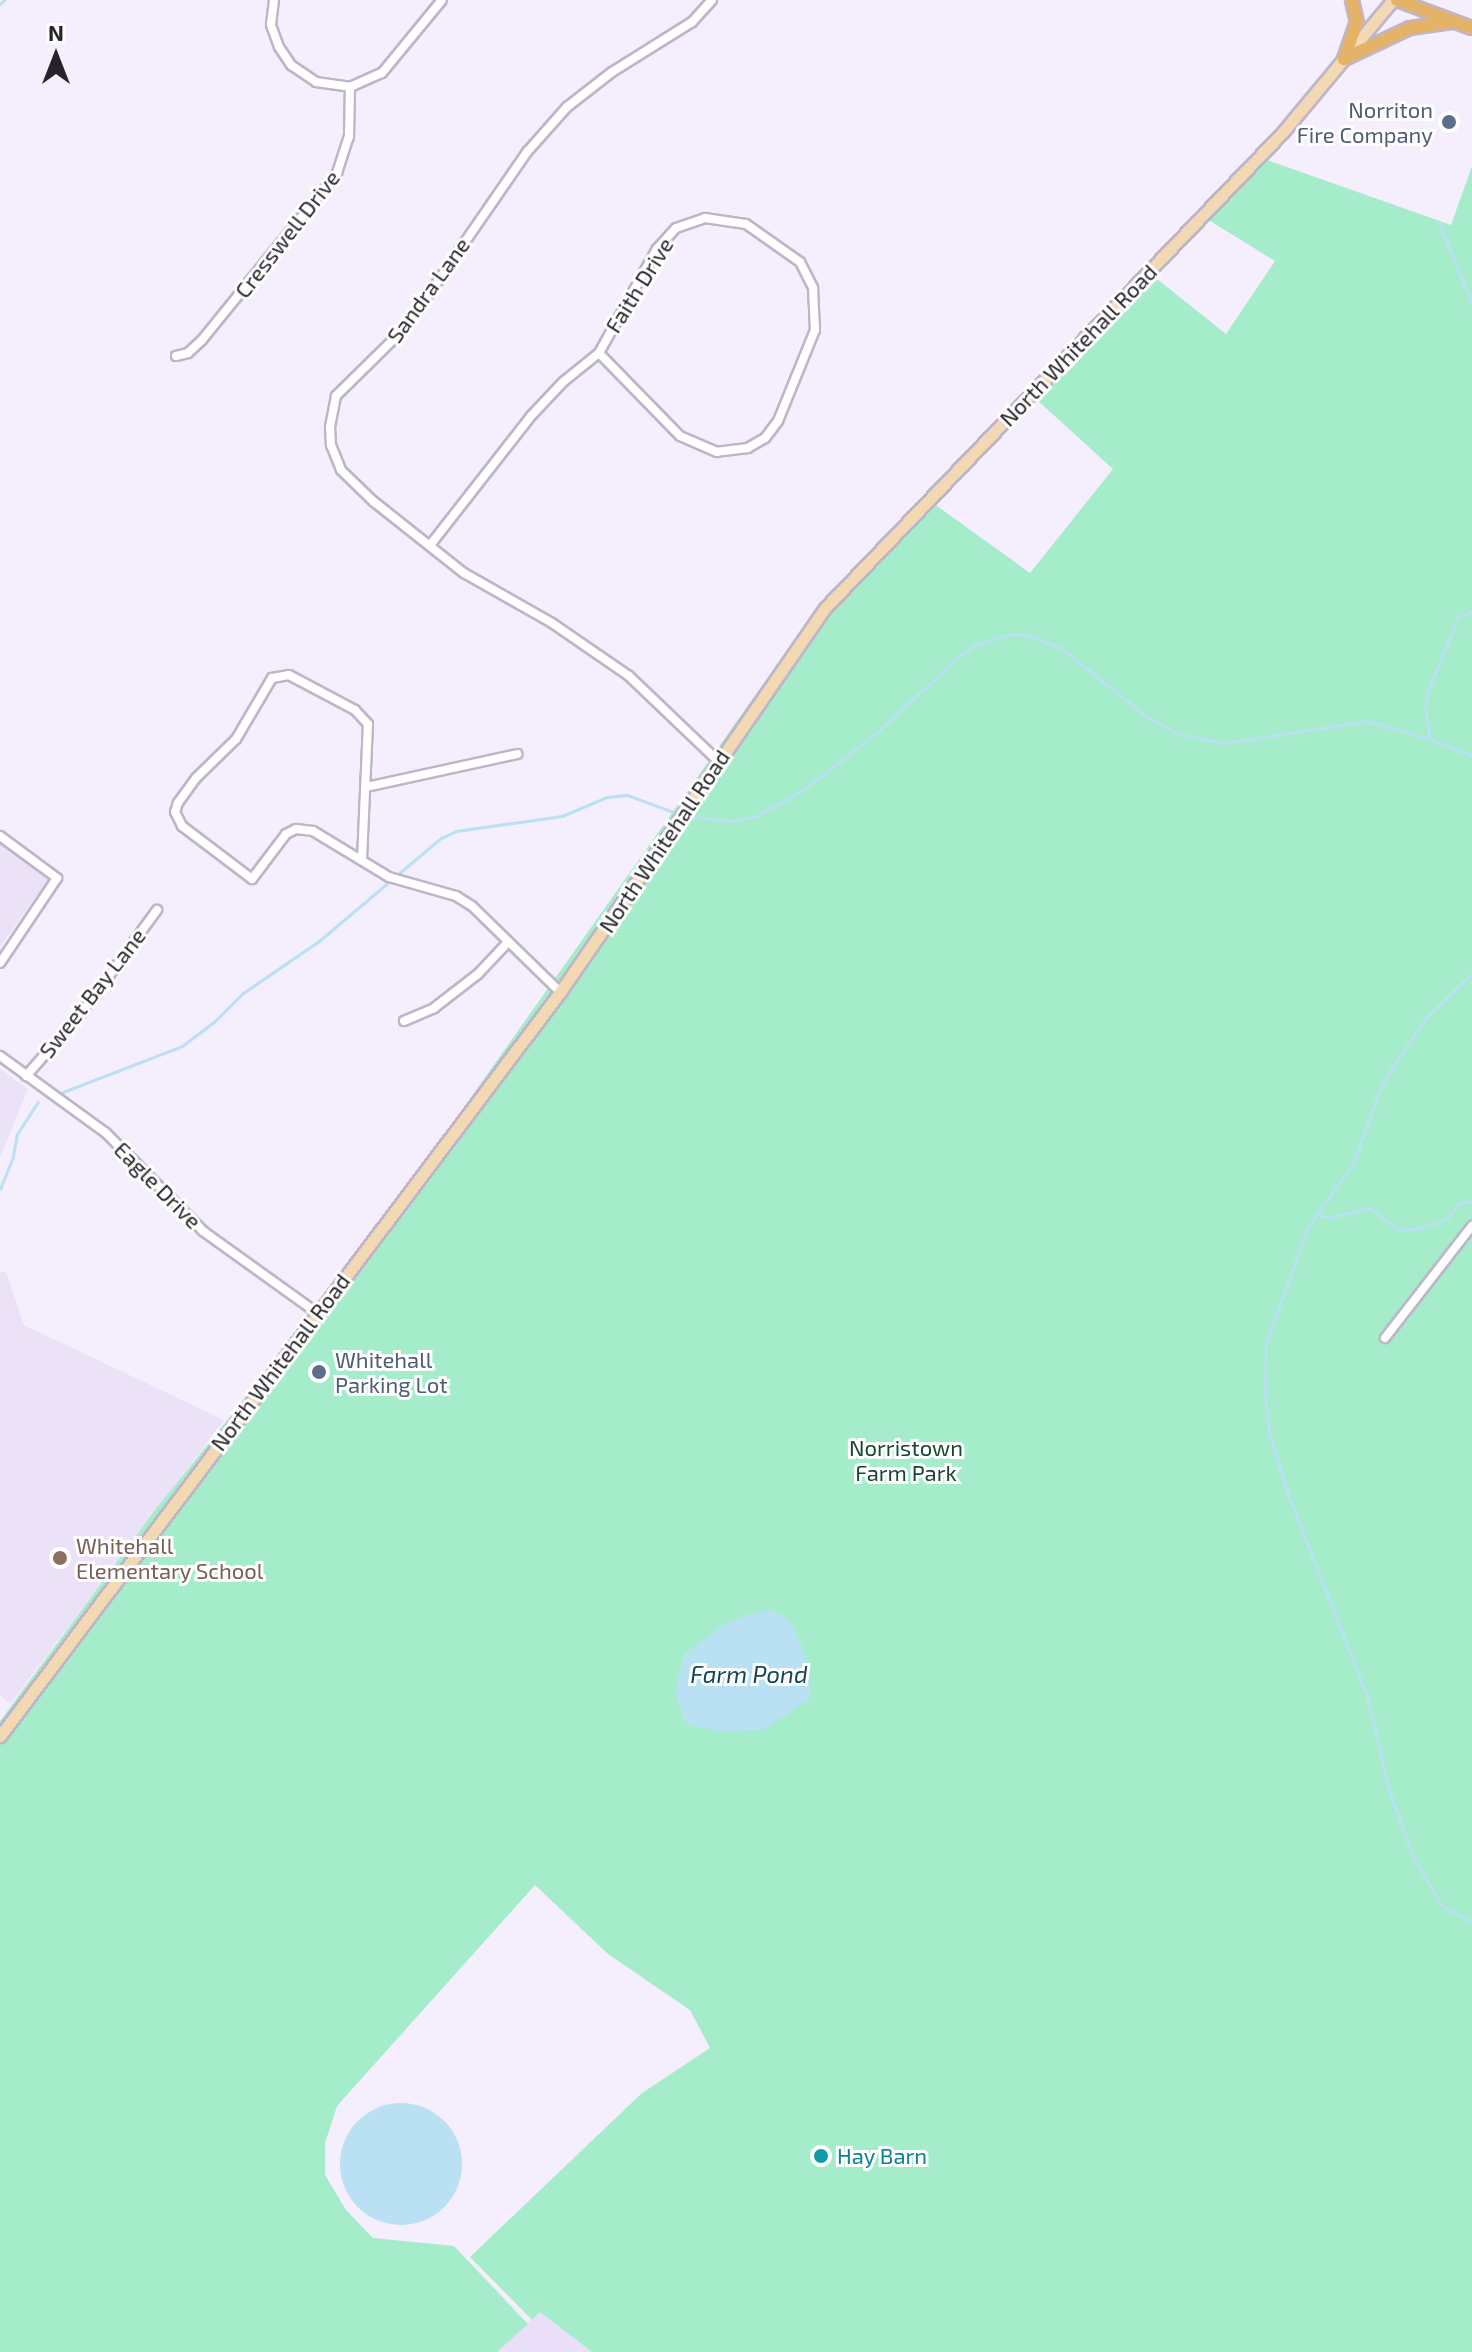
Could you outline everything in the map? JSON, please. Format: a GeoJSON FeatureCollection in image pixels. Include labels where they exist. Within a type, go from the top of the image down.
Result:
{"type":"FeatureCollection","features":[{"type":"Feature","properties":{"kind":"main road"},"geometry":{"type":"LineString","coordinates":[[1344,59],[1357,22],[1352,0]]}},
{"type":"Feature","properties":{"kind":"main road"},"geometry":{"type":"LineString","coordinates":[[1395,0],[1472,28]]}},
{"type":"Feature","properties":{"kind":"main road","name":"North Whitehall Road"},"geometry":{"type":"LineString","coordinates":[[0,1736],[560,992],[825,608],[1282,133],[1395,0]]}},
{"type":"Feature","properties":{"kind":"main road"},"geometry":{"type":"LineString","coordinates":[[1344,59],[1410,28],[1452,22]]}},
{"type":"Feature","properties":{"kind":"street"},"geometry":{"type":"LineString","coordinates":[[274,0],[271,25],[279,47],[291,65],[316,82],[350,87],[382,73],[442,0]]}},
{"type":"Feature","properties":{"kind":"street","name":"Sandra Lane"},"geometry":{"type":"LineString","coordinates":[[712,0],[692,22],[612,72],[567,107],[527,152],[407,326],[336,396],[330,427],[331,445],[341,470],[373,501],[464,573],[575,637],[629,676],[719,762]]}},
{"type":"Feature","properties":{"kind":"street","name":"Cresswell Drive"},"geometry":{"type":"LineString","coordinates":[[176,356],[188,353],[202,340],[337,173],[349,137],[350,87]]}},
{"type":"Feature","properties":{"kind":"street","name":"Faith Drive"},"geometry":{"type":"LineString","coordinates":[[431,544],[531,416],[563,382],[599,353],[657,249],[676,228],[689,222],[721,218],[746,224],[800,262],[813,288],[815,330],[778,421],[765,438],[748,448],[717,452],[680,436],[599,353]]}},
{"type":"Feature","properties":{"kind":"street"},"geometry":{"type":"LineString","coordinates":[[362,860],[370,735],[363,715],[282,674],[272,678],[236,739],[196,778],[175,812],[178,821],[192,837],[252,879],[286,834],[296,829],[323,836],[389,877],[456,896],[472,906],[560,992]]}},
{"type":"Feature","properties":{"kind":"street"},"geometry":{"type":"LineString","coordinates":[[366,787],[517,754]]}},
{"type":"Feature","properties":{"kind":"street"},"geometry":{"type":"LineString","coordinates":[[0,836],[57,878],[0,963]]}},
{"type":"Feature","properties":{"kind":"street","name":"Sweet Bay Lane"},"geometry":{"type":"LineString","coordinates":[[26,1076],[84,1010],[157,910]]}},
{"type":"Feature","properties":{"kind":"street"},"geometry":{"type":"LineString","coordinates":[[404,1021],[434,1008],[478,974],[508,942]]}},
{"type":"Feature","properties":{"kind":"street","name":"Eagle Drive"},"geometry":{"type":"LineString","coordinates":[[0,1056],[106,1133],[203,1231],[317,1313]]}},
{"type":"Feature","properties":{"kind":"street"},"geometry":{"type":"LineString","coordinates":[[1385,1338],[1472,1226]]}},
{"type":"Feature","properties":{"kind":"shaded area"},"geometry":{"type":"Polygon","coordinates":[[[0,843],[49,878],[0,947],[0,843]]]}},
{"type":"Feature","properties":{"kind":"shaded area"},"geometry":{"type":"Polygon","coordinates":[[[0,1069],[28,1089],[0,1158],[0,1069]]]}},
{"type":"Feature","properties":{"kind":"shaded area","name":"Whitehall Elementary School"},"geometry":{"type":"Polygon","coordinates":[[[0,1272],[6,1272],[24,1325],[224,1420],[10,1704],[0,1695],[0,1272]]]}},
{"type":"Feature","properties":{"kind":"shaded area"},"geometry":{"type":"Polygon","coordinates":[[[540,2311],[592,2352],[497,2352],[540,2311]]]}},
{"type":"Feature","properties":{"kind":"green space","name":"Norristown Farm Park"},"geometry":{"type":"Polygon","coordinates":[[[1264,159],[1451,225],[1472,166],[1472,2352],[592,2352],[540,2312],[532,2320],[470,2257],[642,2093],[710,2048],[690,2010],[608,1954],[535,1885],[337,2106],[325,2143],[325,2175],[346,2210],[373,2238],[454,2246],[528,2324],[497,2352],[0,2352],[0,1721],[155,1510],[286,1347],[421,1168],[807,622],[926,498],[1030,573],[1113,469],[1026,390],[1152,275],[1226,334],[1275,261],[1202,216],[1264,159]]]}},
{"type":"Feature","properties":{"kind":"water","name":"Farm Pond"},"geometry":{"type":"Polygon","coordinates":[[[772,1610],[790,1621],[801,1644],[809,1669],[810,1699],[765,1729],[725,1732],[689,1725],[684,1720],[675,1693],[684,1655],[722,1625],[749,1614],[772,1610]]]}},
{"type":"Feature","properties":{"kind":"water"},"geometry":{"type":"Polygon","coordinates":[[[401,2103],[424,2108],[444,2121],[457,2141],[462,2164],[457,2187],[444,2207],[424,2220],[401,2225],[378,2220],[358,2207],[345,2187],[340,2164],[345,2141],[358,2121],[378,2108],[401,2103]]]}},
{"type":"Feature","properties":{"kind":"waterway"},"geometry":{"type":"LineString","coordinates":[[0,4],[4,0]]}},
{"type":"Feature","properties":{"kind":"waterway"},"geometry":{"type":"LineString","coordinates":[[1438,221],[1472,304]]}},
{"type":"Feature","properties":{"kind":"waterway"},"geometry":{"type":"LineString","coordinates":[[1430,739],[1425,708],[1428,691],[1458,617],[1472,611]]}},
{"type":"Feature","properties":{"kind":"waterway"},"geometry":{"type":"LineString","coordinates":[[686,816],[731,821],[757,816],[803,790],[875,734],[962,654],[977,644],[1011,634],[1027,635],[1061,648],[1147,717],[1178,734],[1224,743],[1367,721],[1430,739],[1472,756]]}},
{"type":"Feature","properties":{"kind":"waterway"},"geometry":{"type":"LineString","coordinates":[[63,1092],[182,1046],[213,1023],[243,993],[319,941],[441,838],[456,831],[562,816],[607,797],[627,795],[679,814]]}},
{"type":"Feature","properties":{"kind":"waterway"},"geometry":{"type":"LineString","coordinates":[[1472,973],[1425,1019],[1395,1063],[1379,1091],[1354,1162],[1308,1227],[1266,1343],[1265,1396],[1270,1436],[1289,1497],[1367,1696],[1389,1790],[1413,1857],[1442,1906],[1472,1922]]}},
{"type":"Feature","properties":{"kind":"waterway"},"geometry":{"type":"LineString","coordinates":[[0,1189],[13,1156],[17,1134],[38,1102]]}},
{"type":"Feature","properties":{"kind":"waterway"},"geometry":{"type":"LineString","coordinates":[[1318,1215],[1331,1217],[1369,1208],[1399,1230],[1416,1229],[1446,1220],[1460,1203],[1472,1201]]}},
{"type":"Feature","properties":{"kind":"place","name":"Norriton Fire Company"},"geometry":{"type":"Point","coordinates":[1449,122]}},
{"type":"Feature","properties":{"kind":"place","name":"Whitehall Parking Lot"},"geometry":{"type":"Point","coordinates":[319,1372]}},
{"type":"Feature","properties":{"kind":"place","name":"Whitehall Elementary School"},"geometry":{"type":"Point","coordinates":[60,1558]}},
{"type":"Feature","properties":{"kind":"place","name":"Hay Barn"},"geometry":{"type":"Point","coordinates":[821,2156]}}]}
